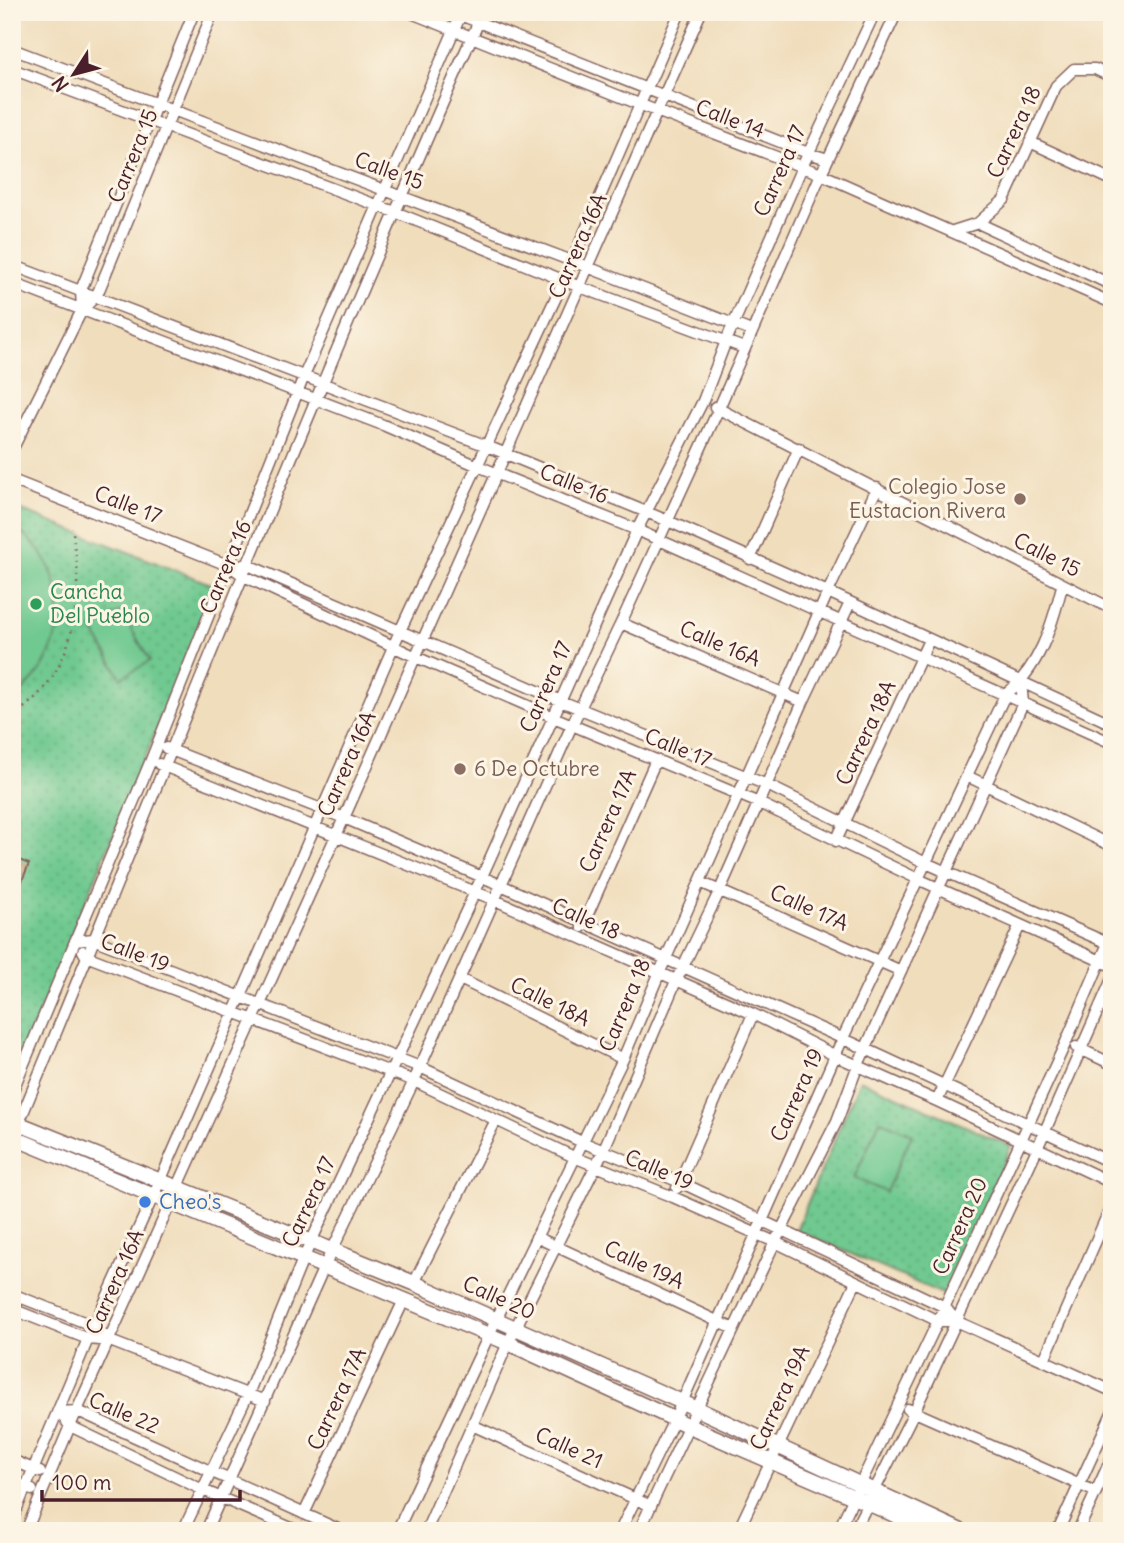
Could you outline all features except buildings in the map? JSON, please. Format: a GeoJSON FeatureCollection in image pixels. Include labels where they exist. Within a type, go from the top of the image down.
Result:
{"type":"FeatureCollection","features":[{"type":"Feature","properties":{"kind":"street","name":"Carrera 15"},"geometry":{"type":"LineString","coordinates":[[82,310],[81,290],[194,12]]}},
{"type":"Feature","properties":{"kind":"street","name":"Carrera 15"},"geometry":{"type":"LineString","coordinates":[[12,450],[82,310],[97,295],[213,12]]}},
{"type":"Feature","properties":{"kind":"street","name":"Calle 14"},"geometry":{"type":"LineString","coordinates":[[409,12],[821,174],[1112,303]]}},
{"type":"Feature","properties":{"kind":"street","name":"Carrera 16"},"geometry":{"type":"LineString","coordinates":[[14,1131],[323,383],[482,12]]}},
{"type":"Feature","properties":{"kind":"street","name":"Carrera 16A"},"geometry":{"type":"LineString","coordinates":[[12,1520],[88,1339],[161,1180],[400,631],[564,281],[680,12]]}},
{"type":"Feature","properties":{"kind":"street","name":"Carrera 16A"},"geometry":{"type":"LineString","coordinates":[[26,1531],[70,1426],[507,454],[701,12]]}},
{"type":"Feature","properties":{"kind":"street","name":"Carrera 17"},"geometry":{"type":"LineString","coordinates":[[183,1531],[248,1394],[303,1259],[475,892],[637,530],[703,401],[726,341],[808,153],[875,12]]}},
{"type":"Feature","properties":{"kind":"street","name":"Carrera 17"},"geometry":{"type":"LineString","coordinates":[[206,1531],[324,1267],[421,1067],[572,725],[659,541],[821,174],[897,12]]}},
{"type":"Feature","properties":{"kind":"street","name":"Calle 14"},"geometry":{"type":"LineString","coordinates":[[459,13],[478,23],[828,159]]}},
{"type":"Feature","properties":{"kind":"street","name":"Carrera 16"},"geometry":{"type":"LineString","coordinates":[[12,1091],[151,760],[304,376],[459,13]]}},
{"type":"Feature","properties":{"kind":"street","name":"Calle 15"},"geometry":{"type":"LineString","coordinates":[[12,49],[751,331]]}},
{"type":"Feature","properties":{"kind":"street","name":"Calle 15"},"geometry":{"type":"LineString","coordinates":[[12,69],[395,212],[564,281],[744,348]]}},
{"type":"Feature","properties":{"kind":"street","name":"Carrera 18"},"geometry":{"type":"LineString","coordinates":[[953,231],[978,223],[1004,200],[1056,86],[1074,69],[1096,69],[1112,77]]}},
{"type":"Feature","properties":{"kind":"street"},"geometry":{"type":"LineString","coordinates":[[1030,142],[1112,180]]}},
{"type":"Feature","properties":{"kind":"street"},"geometry":{"type":"LineString","coordinates":[[978,223],[1112,285]]}},
{"type":"Feature","properties":{"kind":"street","name":"Calle 16"},"geometry":{"type":"LineString","coordinates":[[12,265],[97,295],[507,454],[668,521],[1111,721]]}},
{"type":"Feature","properties":{"kind":"street","name":"Calle 16"},"geometry":{"type":"LineString","coordinates":[[12,283],[383,425],[478,467],[637,530],[1112,743]]}},
{"type":"Feature","properties":{"kind":"street","name":"Calle 15"},"geometry":{"type":"LineString","coordinates":[[703,401],[800,448],[1062,586],[1112,609]]}},
{"type":"Feature","properties":{"kind":"street"},"geometry":{"type":"LineString","coordinates":[[750,559],[800,448]]}},
{"type":"Feature","properties":{"kind":"street","name":"Calle 17"},"geometry":{"type":"LineString","coordinates":[[12,480],[423,640],[561,701],[767,785],[945,872],[1110,941]]}},
{"type":"Feature","properties":{"kind":"street","name":"Carrera 18"},"geometry":{"type":"LineString","coordinates":[[397,1531],[623,1059],[828,592],[877,488]]}},
{"type":"Feature","properties":{"kind":"street","name":"Calle 17"},"geometry":{"type":"LineString","coordinates":[[246,570],[393,647],[739,794],[918,879],[1112,965]]}},
{"type":"Feature","properties":{"kind":"street","name":"Carrera 19"},"geometry":{"type":"LineString","coordinates":[[620,1531],[675,1418],[842,1040],[1005,695],[1021,682],[1051,629],[1062,586]]}},
{"type":"Feature","properties":{"kind":"street","name":"Carrera 18"},"geometry":{"type":"LineString","coordinates":[[426,1531],[508,1343],[604,1149],[676,981],[850,603]]}},
{"type":"Feature","properties":{"kind":"street","name":"Calle 16A"},"geometry":{"type":"LineString","coordinates":[[621,623],[803,702]]}},
{"type":"Feature","properties":{"kind":"street","name":"Carrera 18A"},"geometry":{"type":"LineString","coordinates":[[836,841],[929,640]]}},
{"type":"Feature","properties":{"kind":"street"},"geometry":{"type":"LineString","coordinates":[[1021,682],[1023,703]]}},
{"type":"Feature","properties":{"kind":"street","name":"Carrera 19"},"geometry":{"type":"LineString","coordinates":[[639,1531],[775,1242],[837,1121],[858,1065],[1023,703]]}},
{"type":"Feature","properties":{"kind":"street","name":"Calle 18"},"geometry":{"type":"LineString","coordinates":[[157,743],[501,885],[1112,1163]]}},
{"type":"Feature","properties":{"kind":"street","name":"Calle 18"},"geometry":{"type":"LineString","coordinates":[[151,760],[337,834],[578,936],[753,1014],[836,1056],[1112,1183]]}},
{"type":"Feature","properties":{"kind":"street","name":"Carrera 17A"},"geometry":{"type":"LineString","coordinates":[[578,936],[656,760]]}},
{"type":"Feature","properties":{"kind":"street"},"geometry":{"type":"LineString","coordinates":[[967,776],[1112,845]]}},
{"type":"Feature","properties":{"kind":"street","name":"Calle 17A"},"geometry":{"type":"LineString","coordinates":[[700,882],[901,971]]}},
{"type":"Feature","properties":{"kind":"street"},"geometry":{"type":"LineString","coordinates":[[937,1101],[1020,925]]}},
{"type":"Feature","properties":{"kind":"street","name":"Calle 19"},"geometry":{"type":"LineString","coordinates":[[956,1321],[945,1307],[680,1182],[582,1142],[421,1067],[93,939],[75,941],[86,956],[414,1081],[574,1157],[775,1242],[938,1321],[956,1321],[1112,1391]]}},
{"type":"Feature","properties":{"kind":"street","name":"Carrera 20"},"geometry":{"type":"LineString","coordinates":[[854,1531],[864,1493],[900,1404],[1110,941]]}},
{"type":"Feature","properties":{"kind":"street","name":"Calle 18A"},"geometry":{"type":"LineString","coordinates":[[460,979],[623,1059]]}},
{"type":"Feature","properties":{"kind":"street","name":"Carrera 20"},"geometry":{"type":"LineString","coordinates":[[838,1531],[914,1412],[1037,1149],[1112,979]]}},
{"type":"Feature","properties":{"kind":"street"},"geometry":{"type":"LineString","coordinates":[[673,1197],[753,1014]]}},
{"type":"Feature","properties":{"kind":"street"},"geometry":{"type":"LineString","coordinates":[[1066,1042],[1112,1064]]}},
{"type":"Feature","properties":{"kind":"street"},"geometry":{"type":"LineString","coordinates":[[414,1283],[496,1120]]}},
{"type":"Feature","properties":{"kind":"street","name":"Calle 20"},"geometry":{"type":"LineString","coordinates":[[14,1131],[178,1186],[414,1283],[682,1402],[774,1454]]}},
{"type":"Feature","properties":{"kind":"street","name":"Calle 20"},"geometry":{"type":"LineString","coordinates":[[14,1131],[153,1196],[508,1343],[689,1426],[774,1454],[961,1531]]}},
{"type":"Feature","properties":{"kind":"street"},"geometry":{"type":"LineString","coordinates":[[1044,1360],[1112,1204]]}},
{"type":"Feature","properties":{"kind":"street","name":"Calle 19A"},"geometry":{"type":"LineString","coordinates":[[536,1237],[734,1329]]}},
{"type":"Feature","properties":{"kind":"street","name":"Carrera 19A"},"geometry":{"type":"LineString","coordinates":[[738,1531],[856,1282]]}},
{"type":"Feature","properties":{"kind":"street"},"geometry":{"type":"LineString","coordinates":[[12,1294],[94,1326],[110,1341]]}},
{"type":"Feature","properties":{"kind":"street","name":"Carrera 17A"},"geometry":{"type":"LineString","coordinates":[[304,1514],[404,1300]]}},
{"type":"Feature","properties":{"kind":"street"},"geometry":{"type":"LineString","coordinates":[[12,1310],[88,1339],[110,1341],[265,1401]]}},
{"type":"Feature","properties":{"kind":"street"},"geometry":{"type":"LineString","coordinates":[[900,1404],[1096,1492]]}},
{"type":"Feature","properties":{"kind":"street","name":"Calle 22"},"geometry":{"type":"LineString","coordinates":[[58,1412],[78,1411],[342,1531]]}},
{"type":"Feature","properties":{"kind":"street","name":"Calle 22"},"geometry":{"type":"LineString","coordinates":[[58,1412],[70,1426],[202,1490],[298,1531]]}},
{"type":"Feature","properties":{"kind":"street"},"geometry":{"type":"LineString","coordinates":[[1058,1531],[1112,1413]]}},
{"type":"Feature","properties":{"kind":"street","name":"Calle 21"},"geometry":{"type":"LineString","coordinates":[[472,1425],[651,1506]]}},
{"type":"Feature","properties":{"kind":"street"},"geometry":{"type":"LineString","coordinates":[[1078,1531],[1112,1457]]}},
{"type":"Feature","properties":{"kind":"street"},"geometry":{"type":"LineString","coordinates":[[12,1460],[49,1476]]}},
{"type":"Feature","properties":{"kind":"street"},"geometry":{"type":"LineString","coordinates":[[12,1482],[42,1493]]}},
{"type":"Feature","properties":{"kind":"street","name":"Calle 20"},"geometry":{"type":"LineString","coordinates":[[864,1493],[932,1531]]}},
{"type":"Feature","properties":{"kind":"path"},"geometry":{"type":"LineString","coordinates":[[12,716],[35,699],[56,673],[69,645],[77,565],[73,528]]}},
{"type":"Feature","properties":{"kind":"green space"},"geometry":{"type":"Polygon","coordinates":[[[12,507],[216,586],[12,1080],[12,507]]]}},
{"type":"Feature","properties":{"kind":"green space","name":"Cancha Del Pueblo"},"geometry":{"type":"Polygon","coordinates":[[[12,526],[28,538],[50,568],[59,604],[54,641],[47,659],[36,676],[12,701],[12,526]]]}},
{"type":"Feature","properties":{"kind":"green space"},"geometry":{"type":"Polygon","coordinates":[[[121,611],[150,661],[121,678],[92,628],[121,611]]]}},
{"type":"Feature","properties":{"kind":"green space"},"geometry":{"type":"Polygon","coordinates":[[[860,1080],[1011,1146],[947,1296],[796,1230],[860,1080]]]}},
{"type":"Feature","properties":{"kind":"green space"},"geometry":{"type":"Polygon","coordinates":[[[880,1120],[912,1134],[886,1192],[854,1178],[880,1120]]]}},
{"type":"Feature","properties":{"kind":"place","name":"Colegio Jose Eustacion Rivera"},"geometry":{"type":"Point","coordinates":[1020,499]}},
{"type":"Feature","properties":{"kind":"place","name":"Cancha Del Pueblo"},"geometry":{"type":"Point","coordinates":[36,604]}},
{"type":"Feature","properties":{"kind":"place","name":"6 De Octubre"},"geometry":{"type":"Point","coordinates":[460,769]}},
{"type":"Feature","properties":{"kind":"place","name":"Cheo's"},"geometry":{"type":"Point","coordinates":[145,1202]}}]}
